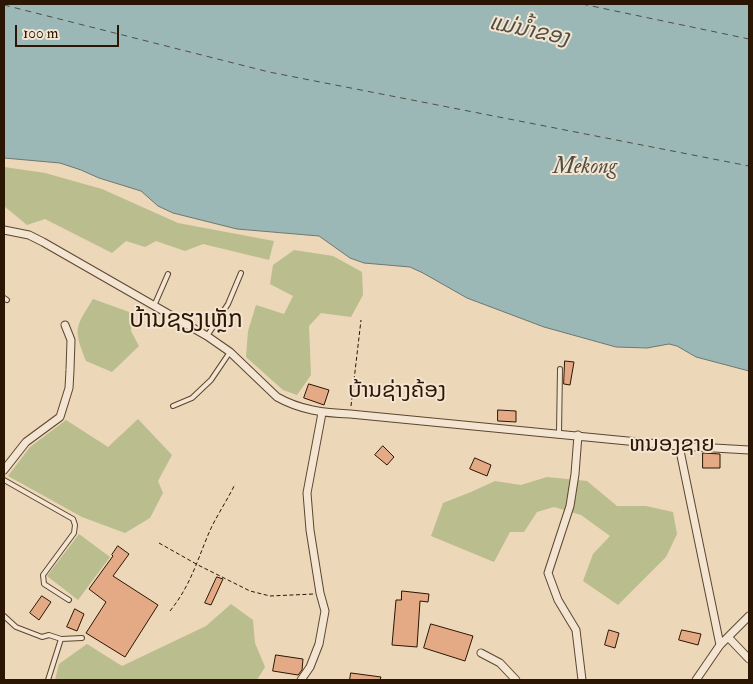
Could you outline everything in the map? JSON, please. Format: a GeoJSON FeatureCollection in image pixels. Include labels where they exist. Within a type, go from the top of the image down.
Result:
{"type":"FeatureCollection","features":[{"type":"Feature","properties":{"kind":"street"},"geometry":{"type":"LineString","coordinates":[[4,230],[29,235],[43,242],[207,336],[230,352],[277,397],[286,402],[322,413],[578,435],[679,446],[749,450]]}},
{"type":"Feature","properties":{"kind":"street"},"geometry":{"type":"LineString","coordinates":[[4,470],[26,442],[60,417],[68,388],[70,370],[71,340],[65,325]]}},
{"type":"Feature","properties":{"kind":"street"},"geometry":{"type":"LineString","coordinates":[[301,680],[310,667],[321,636],[325,611],[320,593],[310,530],[307,493],[322,413]]}},
{"type":"Feature","properties":{"kind":"street"},"geometry":{"type":"LineString","coordinates":[[578,435],[570,506],[548,573],[558,600],[576,630],[582,680]]}},
{"type":"Feature","properties":{"kind":"street"},"geometry":{"type":"LineString","coordinates":[[679,446],[720,645]]}},
{"type":"Feature","properties":{"kind":"street"},"geometry":{"type":"LineString","coordinates":[[696,680],[720,645],[749,616]]}},
{"type":"Feature","properties":{"kind":"street"},"geometry":{"type":"LineString","coordinates":[[728,637],[749,658]]}},
{"type":"Feature","properties":{"kind":"street"},"geometry":{"type":"LineString","coordinates":[[481,653],[500,663],[516,680]]}},
{"type":"Feature","properties":{"kind":"lane"},"geometry":{"type":"LineString","coordinates":[[207,336],[228,304],[241,273]]}},
{"type":"Feature","properties":{"kind":"lane"},"geometry":{"type":"LineString","coordinates":[[154,306],[168,274]]}},
{"type":"Feature","properties":{"kind":"lane"},"geometry":{"type":"LineString","coordinates":[[173,406],[192,398],[211,380],[230,352]]}},
{"type":"Feature","properties":{"kind":"lane"},"geometry":{"type":"LineString","coordinates":[[559,434],[560,369]]}},
{"type":"Feature","properties":{"kind":"lane"},"geometry":{"type":"LineString","coordinates":[[4,480],[73,519],[75,525],[74,533],[43,575],[44,584],[68,600]]}},
{"type":"Feature","properties":{"kind":"lane"},"geometry":{"type":"LineString","coordinates":[[4,616],[16,627],[42,637],[49,635],[61,639],[82,638]]}},
{"type":"Feature","properties":{"kind":"lane"},"geometry":{"type":"LineString","coordinates":[[48,680],[61,639]]}},
{"type":"Feature","properties":{"kind":"path"},"geometry":{"type":"LineString","coordinates":[[350,414],[361,320]]}},
{"type":"Feature","properties":{"kind":"path"},"geometry":{"type":"LineString","coordinates":[[170,611],[182,596],[198,565],[208,534],[235,484]]}},
{"type":"Feature","properties":{"kind":"path"},"geometry":{"type":"LineString","coordinates":[[159,543],[198,565],[250,590],[270,596],[320,593]]}},
{"type":"Feature","properties":{"kind":"green space"},"geometry":{"type":"Polygon","coordinates":[[[4,167],[45,173],[102,189],[178,223],[274,241],[269,260],[203,244],[185,251],[156,241],[145,247],[126,241],[112,253],[45,219],[27,225],[4,206],[4,167]]]}},
{"type":"Feature","properties":{"kind":"green space"},"geometry":{"type":"Polygon","coordinates":[[[294,250],[333,256],[362,272],[363,295],[351,317],[321,313],[309,326],[311,375],[297,395],[283,390],[246,357],[248,331],[256,305],[284,314],[293,296],[270,284],[273,265],[294,250]]]}},
{"type":"Feature","properties":{"kind":"green space"},"geometry":{"type":"Polygon","coordinates":[[[93,299],[132,313],[131,331],[139,346],[112,372],[86,361],[79,341],[79,323],[93,299]]]}},
{"type":"Feature","properties":{"kind":"green space"},"geometry":{"type":"Polygon","coordinates":[[[138,419],[172,455],[158,481],[163,493],[150,518],[125,533],[82,517],[8,476],[30,447],[66,420],[108,447],[138,419]]]}},
{"type":"Feature","properties":{"kind":"green space"},"geometry":{"type":"Polygon","coordinates":[[[547,477],[587,481],[617,506],[646,506],[673,512],[677,534],[666,557],[618,605],[583,581],[593,554],[610,536],[581,515],[554,507],[537,512],[524,532],[510,532],[494,562],[431,536],[443,503],[495,481],[521,485],[547,477]]]}},
{"type":"Feature","properties":{"kind":"green space"},"geometry":{"type":"Polygon","coordinates":[[[79,534],[110,557],[78,600],[47,576],[79,534]]]}},
{"type":"Feature","properties":{"kind":"green space"},"geometry":{"type":"Polygon","coordinates":[[[231,604],[253,620],[255,643],[265,667],[257,680],[55,680],[59,664],[87,644],[122,666],[206,626],[231,604]]]}},
{"type":"Feature","properties":{"kind":"water","name":"Mekong"},"geometry":{"type":"Polygon","coordinates":[[[4,4],[749,4],[749,371],[696,357],[677,346],[669,344],[647,348],[616,347],[544,327],[467,298],[410,267],[364,263],[350,258],[319,236],[237,229],[173,213],[158,206],[141,191],[60,163],[4,158],[4,4]]]}},
{"type":"Feature","properties":{"kind":"building"},"geometry":{"type":"Polygon","coordinates":[[[565,361],[574,362],[570,385],[564,384],[565,361]]]}},
{"type":"Feature","properties":{"kind":"building"},"geometry":{"type":"Polygon","coordinates":[[[309,384],[329,390],[324,405],[304,398],[309,384]]]}},
{"type":"Feature","properties":{"kind":"building"},"geometry":{"type":"Polygon","coordinates":[[[498,410],[516,411],[516,422],[498,421],[498,410]]]}},
{"type":"Feature","properties":{"kind":"building"},"geometry":{"type":"Polygon","coordinates":[[[383,446],[394,457],[387,465],[375,455],[383,446]]]}},
{"type":"Feature","properties":{"kind":"building"},"geometry":{"type":"Polygon","coordinates":[[[703,453],[720,454],[720,468],[703,468],[703,453]]]}},
{"type":"Feature","properties":{"kind":"building"},"geometry":{"type":"Polygon","coordinates":[[[475,458],[491,465],[487,476],[470,469],[475,458]]]}},
{"type":"Feature","properties":{"kind":"building"},"geometry":{"type":"Polygon","coordinates":[[[118,546],[129,554],[113,576],[158,605],[125,657],[86,633],[106,602],[89,589],[118,546]]]}},
{"type":"Feature","properties":{"kind":"building"},"geometry":{"type":"Polygon","coordinates":[[[217,577],[223,579],[211,605],[205,603],[217,577]]]}},
{"type":"Feature","properties":{"kind":"building"},"geometry":{"type":"Polygon","coordinates":[[[402,591],[429,594],[428,602],[420,601],[417,647],[392,645],[396,600],[401,600],[402,591]]]}},
{"type":"Feature","properties":{"kind":"building"},"geometry":{"type":"Polygon","coordinates":[[[42,596],[51,602],[39,620],[30,613],[42,596]]]}},
{"type":"Feature","properties":{"kind":"building"},"geometry":{"type":"Polygon","coordinates":[[[75,609],[84,614],[77,631],[67,627],[75,609]]]}},
{"type":"Feature","properties":{"kind":"building"},"geometry":{"type":"Polygon","coordinates":[[[431,624],[473,636],[465,661],[424,648],[431,624]]]}},
{"type":"Feature","properties":{"kind":"building"},"geometry":{"type":"Polygon","coordinates":[[[609,630],[619,633],[615,648],[605,645],[609,630]]]}},
{"type":"Feature","properties":{"kind":"building"},"geometry":{"type":"Polygon","coordinates":[[[682,630],[701,634],[698,645],[679,640],[682,630]]]}},
{"type":"Feature","properties":{"kind":"building"},"geometry":{"type":"Polygon","coordinates":[[[276,655],[303,659],[302,670],[298,675],[273,671],[276,655]]]}},
{"type":"Feature","properties":{"kind":"building"},"geometry":{"type":"Polygon","coordinates":[[[351,673],[381,677],[380,680],[350,680],[351,673]]]}},
{"type":"Feature","properties":{"kind":"ferry route"},"geometry":{"type":"LineString","coordinates":[[582,4],[749,39]]}},
{"type":"Feature","properties":{"kind":"ferry route"},"geometry":{"type":"LineString","coordinates":[[4,5],[269,72],[749,166]]}},
{"type":"Feature","properties":{"kind":"district","name":"ບ້ານຊຽງເຫຼັກ"},"geometry":{"type":"Point","coordinates":[186,322]}},
{"type":"Feature","properties":{"kind":"district","name":"ບ້ານຊ່າງຄ້ອງ"},"geometry":{"type":"Point","coordinates":[397,392]}},
{"type":"Feature","properties":{"kind":"district","name":"ຫນອງຊາຍ"},"geometry":{"type":"Point","coordinates":[672,446]}},
{"type":"Feature","properties":{"kind":"water label","name":"ແມ່ນ້ຳຂອງ"},"geometry":{"type":"Point","coordinates":[529,32]}}]}
